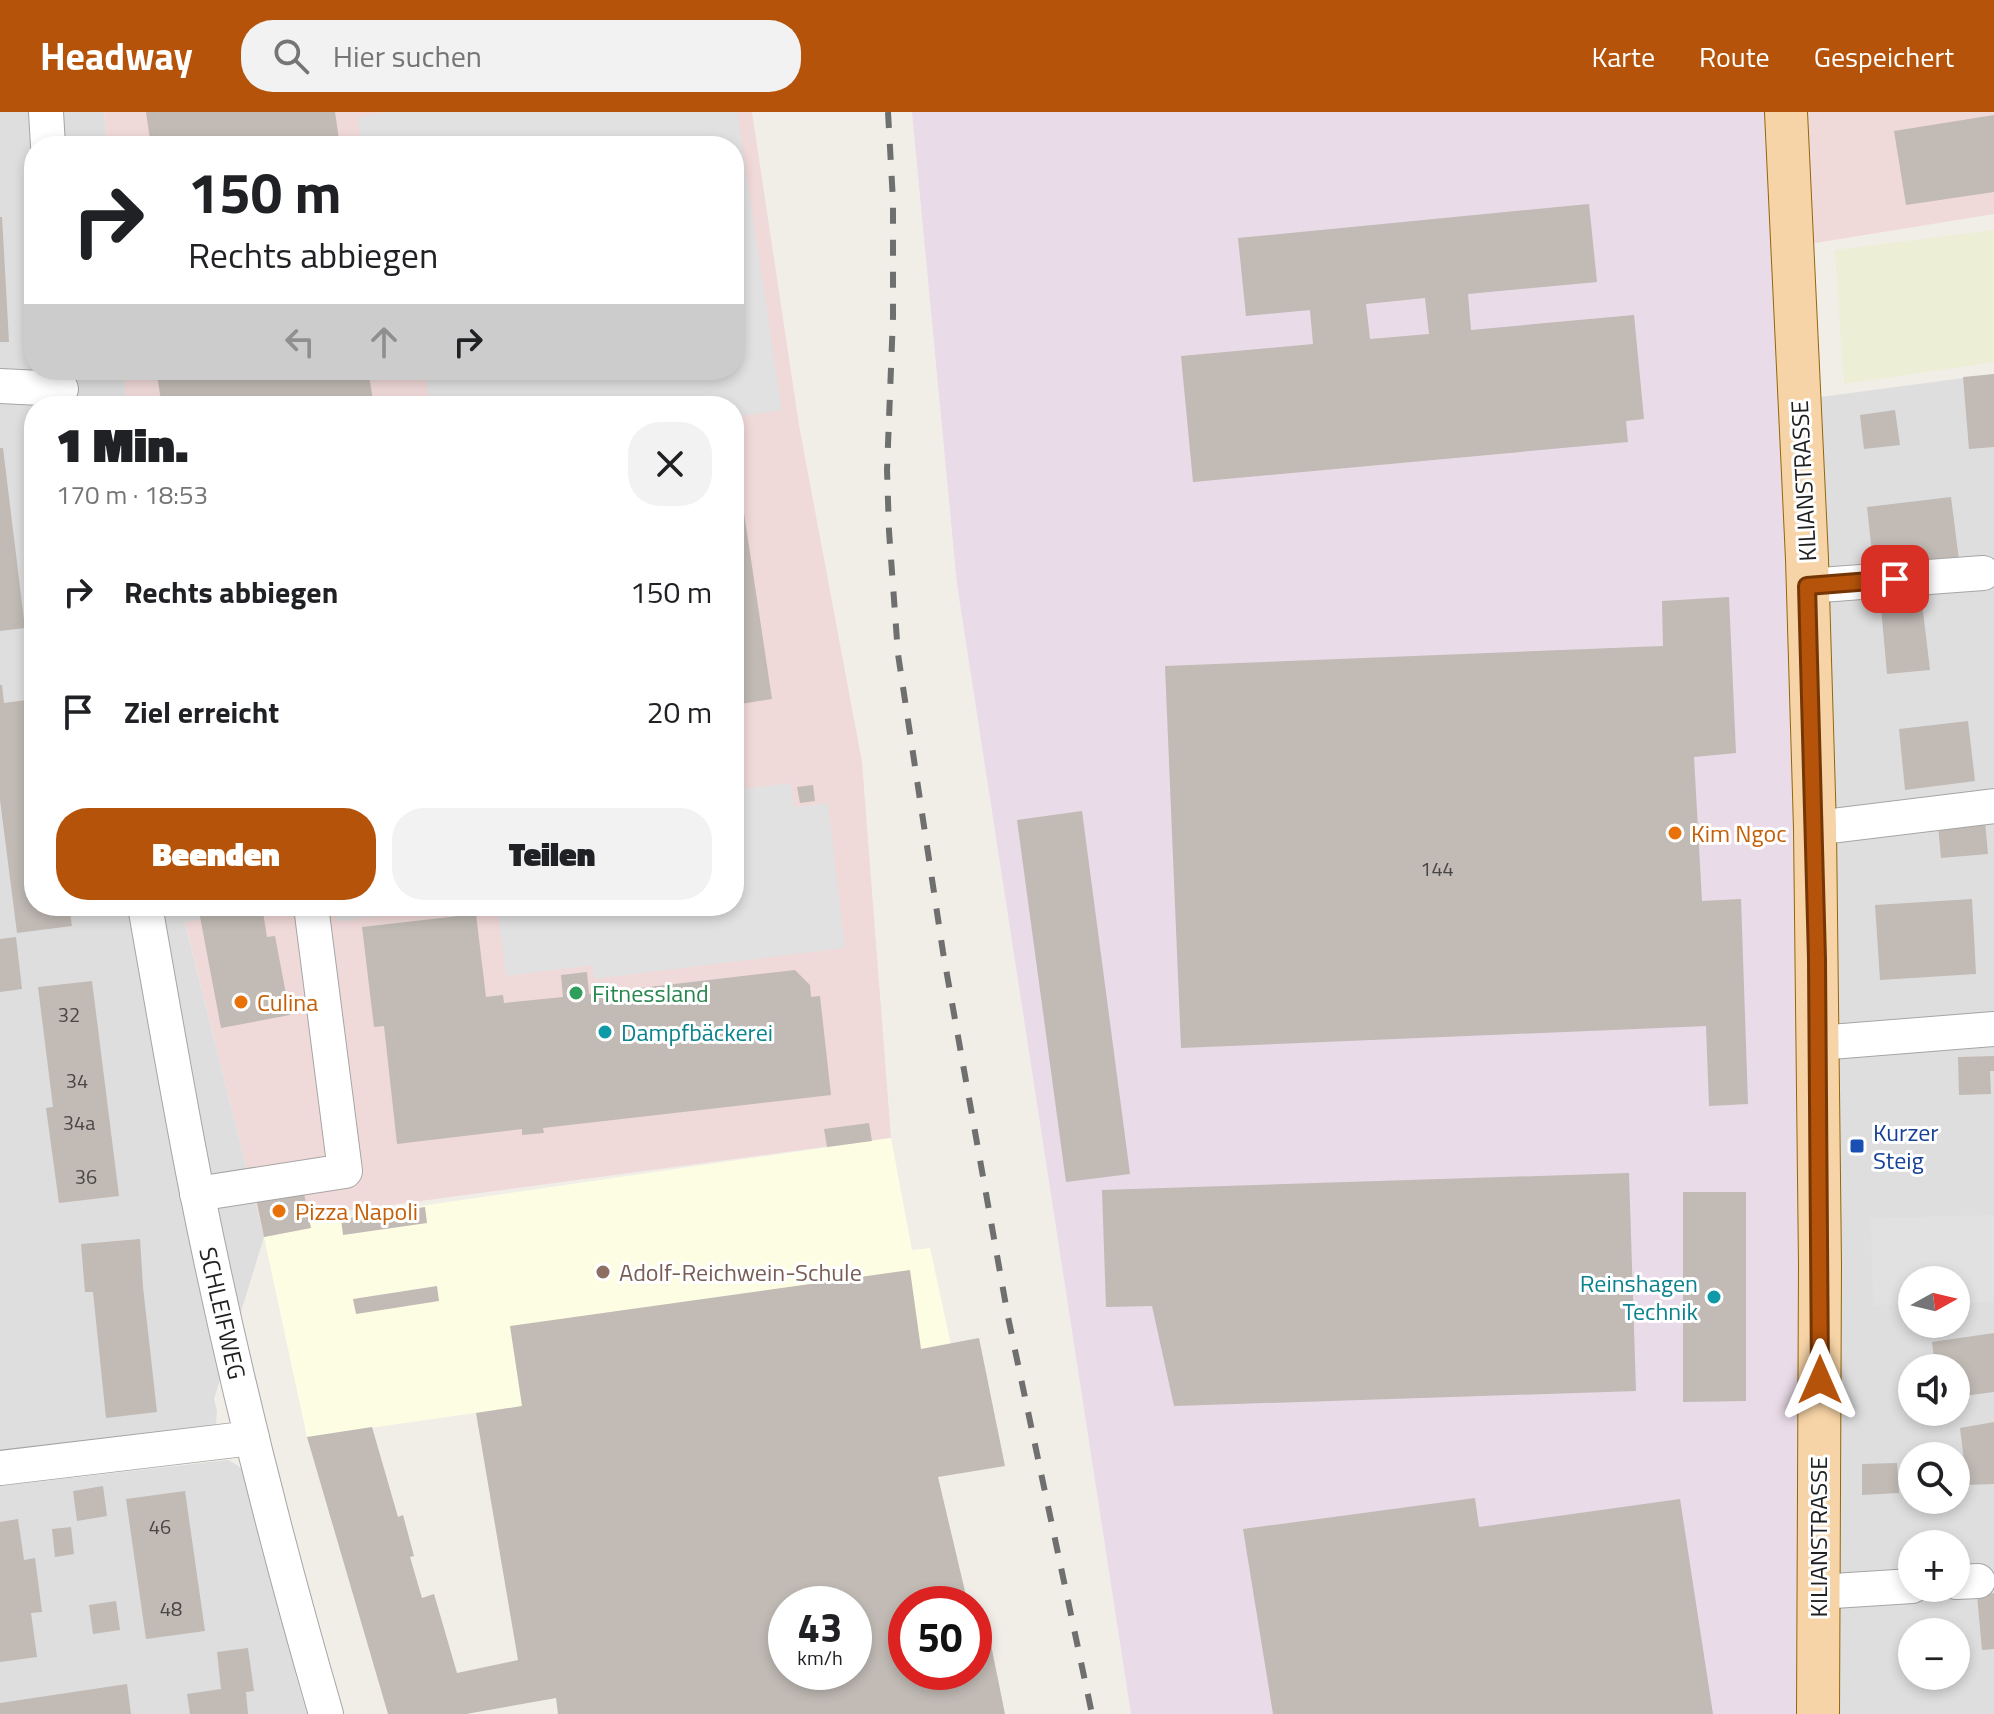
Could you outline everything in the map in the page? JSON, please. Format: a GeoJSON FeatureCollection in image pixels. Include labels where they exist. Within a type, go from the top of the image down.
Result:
{"type":"FeatureCollection","features":[{"type":"Feature","properties":{"kind":"main road","name":"KILIANSTRASSE"},"geometry":{"type":"LineString","coordinates":[[1786,112],[1815,828],[1820,1249],[1818,1714]]}},
{"type":"Feature","properties":{"kind":"street"},"geometry":{"type":"LineString","coordinates":[[46,112],[47,136]]}},
{"type":"Feature","properties":{"kind":"street"},"geometry":{"type":"LineString","coordinates":[[0,386],[61,388]]}},
{"type":"Feature","properties":{"kind":"street"},"geometry":{"type":"LineString","coordinates":[[1807,586],[1983,573]]}},
{"type":"Feature","properties":{"kind":"street"},"geometry":{"type":"LineString","coordinates":[[1815,828],[1994,806]]}},
{"type":"Feature","properties":{"kind":"street","name":"SCHLEIFWEG"},"geometry":{"type":"LineString","coordinates":[[147,916],[197,1194],[252,1438],[326,1714]]}},
{"type":"Feature","properties":{"kind":"street"},"geometry":{"type":"LineString","coordinates":[[197,1194],[345,1171],[312,916]]}},
{"type":"Feature","properties":{"kind":"street"},"geometry":{"type":"LineString","coordinates":[[1818,1043],[1994,1029]]}},
{"type":"Feature","properties":{"kind":"street"},"geometry":{"type":"LineString","coordinates":[[0,1468],[252,1438]]}},
{"type":"Feature","properties":{"kind":"street"},"geometry":{"type":"LineString","coordinates":[[1818,1592],[1898,1587]]}},
{"type":"Feature","properties":{"kind":"shaded area"},"geometry":{"type":"Polygon","coordinates":[[[0,112],[104,112],[106,136],[24,136],[24,380],[125,380],[125,396],[24,396],[24,916],[218,916],[185,923],[264,1237],[214,1399],[216,1423],[206,1433],[0,1458],[0,112]]]}},
{"type":"Feature","properties":{"kind":"shaded area"},"geometry":{"type":"Polygon","coordinates":[[[104,112],[752,112],[799,425],[862,762],[891,1138],[346,1211],[310,1222],[311,1228],[264,1237],[185,922],[215,916],[744,916],[744,396],[125,396],[125,380],[744,380],[744,136],[106,136],[104,112]]]}},
{"type":"Feature","properties":{"kind":"shaded area"},"geometry":{"type":"Polygon","coordinates":[[[388,112],[737,112],[741,136],[360,136],[357,117],[388,112]]]}},
{"type":"Feature","properties":{"kind":"shaded area"},"geometry":{"type":"Polygon","coordinates":[[[912,112],[1796,112],[1813,1714],[1131,1714],[957,584],[912,112]]]}},
{"type":"Feature","properties":{"kind":"shaded area"},"geometry":{"type":"Polygon","coordinates":[[[1796,112],[1994,112],[1994,214],[1809,244],[1796,112]]]}},
{"type":"Feature","properties":{"kind":"shaded area"},"geometry":{"type":"Polygon","coordinates":[[[744,158],[782,410],[744,416],[744,396],[429,396],[426,380],[744,380],[744,158]]]}},
{"type":"Feature","properties":{"kind":"shaded area"},"geometry":{"type":"Polygon","coordinates":[[[1994,230],[1994,362],[1844,384],[1835,250],[1994,230]]]}},
{"type":"Feature","properties":{"kind":"shaded area"},"geometry":{"type":"Polygon","coordinates":[[[1994,374],[1994,1714],[1813,1714],[1813,398],[1994,374]]]}},
{"type":"Feature","properties":{"kind":"shaded area"},"geometry":{"type":"Polygon","coordinates":[[[791,783],[794,807],[828,803],[845,948],[594,979],[592,965],[506,976],[498,916],[744,916],[744,789],[791,783]]]}},
{"type":"Feature","properties":{"kind":"shaded area"},"geometry":{"type":"Polygon","coordinates":[[[335,916],[379,916],[336,921],[335,916]]]}},
{"type":"Feature","properties":{"kind":"shaded area","name":"Adolf-Reichwein-Schule"},"geometry":{"type":"Polygon","coordinates":[[[891,1138],[912,1250],[930,1248],[951,1345],[307,1437],[264,1237],[310,1228],[310,1222],[891,1138]]]}},
{"type":"Feature","properties":{"kind":"shaded area"},"geometry":{"type":"Polygon","coordinates":[[[1994,1215],[1994,1302],[1970,1303],[1970,1266],[1898,1266],[1898,1304],[1873,1305],[1871,1218],[1994,1215]]]}},
{"type":"Feature","properties":{"kind":"shaded area"},"geometry":{"type":"Polygon","coordinates":[[[228,1460],[246,1473],[307,1714],[0,1714],[0,1486],[228,1460]]]}},
{"type":"Feature","properties":{"kind":"building"},"geometry":{"type":"Polygon","coordinates":[[[146,112],[335,112],[339,136],[150,136],[146,112]]]}},
{"type":"Feature","properties":{"kind":"building"},"geometry":{"type":"Polygon","coordinates":[[[1994,115],[1994,192],[1906,205],[1894,131],[1994,115]]]}},
{"type":"Feature","properties":{"kind":"building"},"geometry":{"type":"Polygon","coordinates":[[[1589,204],[1597,282],[1468,294],[1471,330],[1634,315],[1644,419],[1626,421],[1628,442],[1193,482],[1181,356],[1313,344],[1310,310],[1246,316],[1238,238],[1589,204]],[[1425,298],[1366,304],[1370,339],[1429,334],[1425,298]]]}},
{"type":"Feature","properties":{"kind":"building"},"geometry":{"type":"Polygon","coordinates":[[[2,217],[9,342],[0,342],[2,217]]]}},
{"type":"Feature","properties":{"kind":"building"},"geometry":{"type":"Polygon","coordinates":[[[1994,374],[1994,447],[1969,449],[1963,377],[1994,374]]]}},
{"type":"Feature","properties":{"kind":"building"},"geometry":{"type":"Polygon","coordinates":[[[158,380],[370,380],[372,396],[160,396],[158,380]]]}},
{"type":"Feature","properties":{"kind":"building"},"geometry":{"type":"Polygon","coordinates":[[[1895,410],[1900,445],[1864,449],[1860,415],[1895,410]]]}},
{"type":"Feature","properties":{"kind":"building"},"geometry":{"type":"Polygon","coordinates":[[[0,448],[3,448],[24,628],[0,631],[0,448]]]}},
{"type":"Feature","properties":{"kind":"building"},"geometry":{"type":"Polygon","coordinates":[[[1951,497],[1959,560],[1874,571],[1867,507],[1951,497]]]}},
{"type":"Feature","properties":{"kind":"building"},"geometry":{"type":"Polygon","coordinates":[[[744,513],[772,699],[744,703],[744,513]]]}},
{"type":"Feature","properties":{"kind":"building"},"geometry":{"type":"Polygon","coordinates":[[[1729,597],[1736,753],[1694,757],[1702,901],[1741,899],[1748,1104],[1709,1106],[1706,1026],[1181,1048],[1165,666],[1663,646],[1662,601],[1729,597]]]}},
{"type":"Feature","properties":{"kind":"building"},"geometry":{"type":"Polygon","coordinates":[[[1922,603],[1930,670],[1887,674],[1881,607],[1922,603]]]}},
{"type":"Feature","properties":{"kind":"building"},"geometry":{"type":"Polygon","coordinates":[[[2,685],[4,703],[24,700],[24,916],[70,916],[72,926],[17,933],[0,800],[2,685]]]}},
{"type":"Feature","properties":{"kind":"building"},"geometry":{"type":"Polygon","coordinates":[[[1968,721],[1975,781],[1905,790],[1899,729],[1968,721]]]}},
{"type":"Feature","properties":{"kind":"building"},"geometry":{"type":"Polygon","coordinates":[[[813,785],[815,801],[800,803],[797,787],[813,785]]]}},
{"type":"Feature","properties":{"kind":"building"},"geometry":{"type":"Polygon","coordinates":[[[1082,811],[1130,1174],[1066,1182],[1017,820],[1082,811]]]}},
{"type":"Feature","properties":{"kind":"building"},"geometry":{"type":"Polygon","coordinates":[[[1985,821],[1988,854],[1941,858],[1938,826],[1985,821]]]}},
{"type":"Feature","properties":{"kind":"building"},"geometry":{"type":"Polygon","coordinates":[[[1972,899],[1976,974],[1880,980],[1875,905],[1972,899]]]}},
{"type":"Feature","properties":{"kind":"building"},"geometry":{"type":"Polygon","coordinates":[[[200,916],[264,916],[267,937],[275,936],[290,1015],[221,1028],[200,916]]]}},
{"type":"Feature","properties":{"kind":"building","name":"Dampfbäckerei"},"geometry":{"type":"Polygon","coordinates":[[[476,916],[486,997],[503,995],[504,1003],[563,997],[561,975],[587,972],[589,994],[795,970],[810,985],[811,997],[820,996],[831,1095],[543,1128],[544,1133],[522,1135],[522,1129],[397,1144],[384,1026],[374,1027],[362,927],[476,916]]]}},
{"type":"Feature","properties":{"kind":"building"},"geometry":{"type":"Polygon","coordinates":[[[16,937],[22,989],[0,992],[0,939],[16,937]]]}},
{"type":"Feature","properties":{"kind":"building"},"geometry":{"type":"Polygon","coordinates":[[[92,981],[119,1196],[59,1203],[46,1108],[53,1107],[38,987],[92,981]]]}},
{"type":"Feature","properties":{"kind":"building"},"geometry":{"type":"Polygon","coordinates":[[[1994,1056],[1994,1071],[1990,1071],[1991,1094],[1959,1095],[1958,1057],[1994,1056]]]}},
{"type":"Feature","properties":{"kind":"building"},"geometry":{"type":"Polygon","coordinates":[[[869,1123],[872,1141],[827,1147],[824,1129],[869,1123]]]}},
{"type":"Feature","properties":{"kind":"building"},"geometry":{"type":"Polygon","coordinates":[[[1629,1173],[1636,1391],[1174,1406],[1152,1306],[1106,1307],[1102,1190],[1629,1173]]]}},
{"type":"Feature","properties":{"kind":"building"},"geometry":{"type":"Polygon","coordinates":[[[303,1188],[311,1228],[264,1237],[256,1198],[303,1188]]]}},
{"type":"Feature","properties":{"kind":"building","name":"Reinshagen Technik"},"geometry":{"type":"Polygon","coordinates":[[[1683,1192],[1746,1192],[1746,1401],[1683,1402],[1683,1192]]]}},
{"type":"Feature","properties":{"kind":"building"},"geometry":{"type":"Polygon","coordinates":[[[425,1207],[427,1223],[343,1235],[341,1219],[425,1207]]]}},
{"type":"Feature","properties":{"kind":"building"},"geometry":{"type":"Polygon","coordinates":[[[140,1239],[157,1412],[106,1418],[93,1292],[85,1292],[81,1244],[140,1239]]]}},
{"type":"Feature","properties":{"kind":"building"},"geometry":{"type":"Polygon","coordinates":[[[910,1270],[921,1349],[979,1338],[1005,1466],[938,1477],[964,1586],[888,1586],[888,1690],[992,1690],[992,1650],[1005,1714],[558,1714],[556,1698],[466,1714],[388,1714],[307,1437],[372,1427],[398,1517],[403,1515],[414,1556],[410,1557],[422,1598],[434,1594],[457,1673],[518,1660],[476,1413],[522,1406],[510,1326],[910,1270]]]}},
{"type":"Feature","properties":{"kind":"building"},"geometry":{"type":"Polygon","coordinates":[[[437,1286],[439,1301],[356,1314],[353,1299],[437,1286]]]}},
{"type":"Feature","properties":{"kind":"building"},"geometry":{"type":"Polygon","coordinates":[[[1994,1333],[1994,1392],[1970,1395],[1970,1354],[1933,1354],[1932,1342],[1994,1333]]]}},
{"type":"Feature","properties":{"kind":"building"},"geometry":{"type":"Polygon","coordinates":[[[1994,1422],[1994,1484],[1970,1485],[1970,1442],[1962,1442],[1960,1428],[1994,1422]]]}},
{"type":"Feature","properties":{"kind":"building"},"geometry":{"type":"Polygon","coordinates":[[[1897,1463],[1898,1493],[1862,1495],[1862,1464],[1897,1463]]]}},
{"type":"Feature","properties":{"kind":"building"},"geometry":{"type":"Polygon","coordinates":[[[103,1486],[107,1516],[77,1521],[73,1491],[103,1486]]]}},
{"type":"Feature","properties":{"kind":"building"},"geometry":{"type":"Polygon","coordinates":[[[185,1491],[205,1631],[146,1639],[126,1499],[185,1491]]]}},
{"type":"Feature","properties":{"kind":"building"},"geometry":{"type":"Polygon","coordinates":[[[1475,1498],[1479,1527],[1680,1499],[1713,1714],[1273,1714],[1243,1529],[1475,1498]]]}},
{"type":"Feature","properties":{"kind":"building"},"geometry":{"type":"Polygon","coordinates":[[[18,1519],[24,1560],[35,1558],[42,1612],[31,1613],[37,1657],[0,1662],[0,1522],[18,1519]]]}},
{"type":"Feature","properties":{"kind":"building"},"geometry":{"type":"Polygon","coordinates":[[[71,1527],[74,1554],[55,1557],[52,1529],[71,1527]]]}},
{"type":"Feature","properties":{"kind":"building"},"geometry":{"type":"Polygon","coordinates":[[[1994,1593],[1994,1649],[1982,1650],[1977,1595],[1994,1593]]]}},
{"type":"Feature","properties":{"kind":"building"},"geometry":{"type":"Polygon","coordinates":[[[116,1601],[120,1630],[93,1634],[89,1605],[116,1601]]]}},
{"type":"Feature","properties":{"kind":"building"},"geometry":{"type":"Polygon","coordinates":[[[248,1648],[254,1691],[246,1692],[248,1714],[190,1714],[187,1694],[221,1689],[217,1652],[248,1648]]]}},
{"type":"Feature","properties":{"kind":"building"},"geometry":{"type":"Polygon","coordinates":[[[127,1684],[131,1714],[0,1714],[0,1703],[127,1684]]]}},
{"type":"Feature","properties":{"kind":"railway"},"geometry":{"type":"LineString","coordinates":[[888,112],[893,201],[893,317],[887,470],[898,654],[943,952],[1008,1317],[1092,1714]]}},
{"type":"Feature","properties":{"kind":"place","name":"Kim Ngoc"},"geometry":{"type":"Point","coordinates":[1675,833]}},
{"type":"Feature","properties":{"kind":"place","name":"Fitnessland"},"geometry":{"type":"Point","coordinates":[576,993]}},
{"type":"Feature","properties":{"kind":"place","name":"Culina"},"geometry":{"type":"Point","coordinates":[241,1002]}},
{"type":"Feature","properties":{"kind":"place","name":"Dampfbäckerei"},"geometry":{"type":"Point","coordinates":[605,1032]}},
{"type":"Feature","properties":{"kind":"place","name":"Kurzer Steig"},"geometry":{"type":"Point","coordinates":[1857,1146]}},
{"type":"Feature","properties":{"kind":"place","name":"Pizza Napoli"},"geometry":{"type":"Point","coordinates":[279,1211]}},
{"type":"Feature","properties":{"kind":"place","name":"Adolf-Reichwein-Schule"},"geometry":{"type":"Point","coordinates":[603,1272]}},
{"type":"Feature","properties":{"kind":"place","name":"Reinshagen Technik"},"geometry":{"type":"Point","coordinates":[1714,1297]}},
{"type":"Feature","properties":{"kind":"route"},"geometry":{"type":"LineString","coordinates":[[1820,1380],[1815,828],[1807,586],[1895,579]]}}]}
